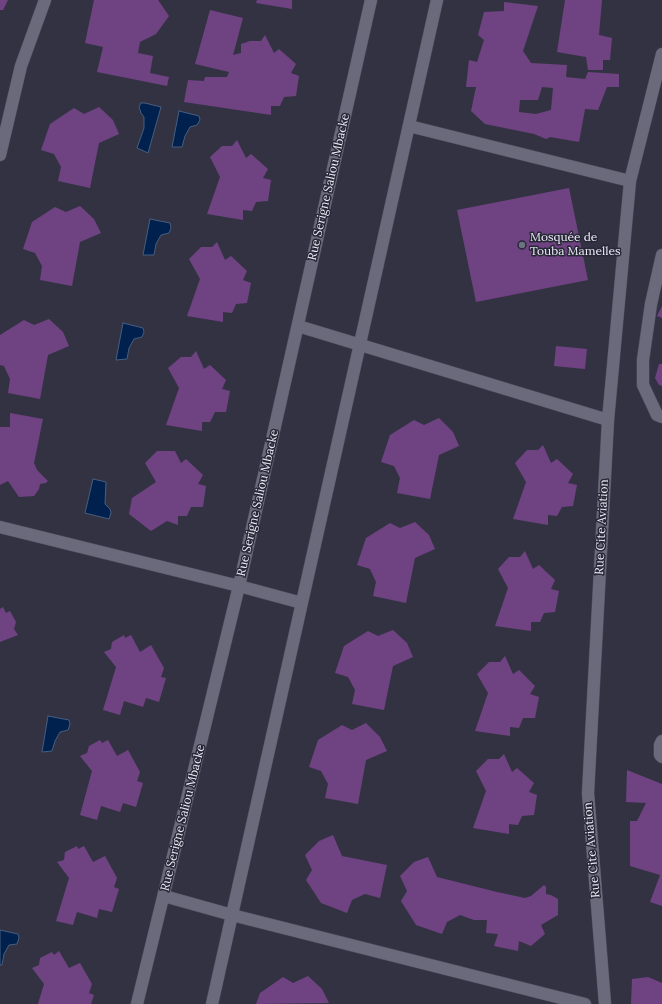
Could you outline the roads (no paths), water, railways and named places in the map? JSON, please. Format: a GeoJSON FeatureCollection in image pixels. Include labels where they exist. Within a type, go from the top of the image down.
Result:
{"type":"FeatureCollection","features":[{"type":"Feature","properties":{"kind":"street"},"geometry":{"type":"LineString","coordinates":[[0,155],[21,66],[45,0]]}},
{"type":"Feature","properties":{"kind":"street","name":"Rue Serigne Saliou Mbacke"},"geometry":{"type":"LineString","coordinates":[[137,1004],[239,586],[371,0]]}},
{"type":"Feature","properties":{"kind":"street"},"geometry":{"type":"LineString","coordinates":[[212,1004],[437,0]]}},
{"type":"Feature","properties":{"kind":"street","name":"Rue Cite Aviation"},"geometry":{"type":"LineString","coordinates":[[605,1004],[588,793],[608,420],[630,181],[662,54]]}},
{"type":"Feature","properties":{"kind":"street"},"geometry":{"type":"LineString","coordinates":[[409,126],[630,181]]}},
{"type":"Feature","properties":{"kind":"street"},"geometry":{"type":"LineString","coordinates":[[662,256],[651,304],[643,360],[643,384],[657,415],[662,417]]}},
{"type":"Feature","properties":{"kind":"street"},"geometry":{"type":"LineString","coordinates":[[298,326],[608,420]]}},
{"type":"Feature","properties":{"kind":"street"},"geometry":{"type":"LineString","coordinates":[[0,527],[302,603]]}},
{"type":"Feature","properties":{"kind":"street"},"geometry":{"type":"LineString","coordinates":[[662,741],[660,746],[660,755],[662,757]]}},
{"type":"Feature","properties":{"kind":"street"},"geometry":{"type":"LineString","coordinates":[[164,896],[232,915],[585,1004]]}},
{"type":"Feature","properties":{"kind":"water"},"geometry":{"type":"Polygon","coordinates":[[[141,103],[161,107],[148,153],[137,148],[144,128],[144,117],[139,107],[141,103]]]}},
{"type":"Feature","properties":{"kind":"water"},"geometry":{"type":"Polygon","coordinates":[[[179,111],[199,116],[200,120],[197,125],[190,127],[185,136],[182,147],[172,147],[179,111]]]}},
{"type":"Feature","properties":{"kind":"water"},"geometry":{"type":"Polygon","coordinates":[[[150,219],[170,223],[171,228],[169,233],[161,235],[156,244],[154,255],[143,255],[150,219]]]}},
{"type":"Feature","properties":{"kind":"water"},"geometry":{"type":"Polygon","coordinates":[[[123,323],[143,328],[144,332],[142,337],[134,339],[129,348],[127,359],[116,360],[123,323]]]}},
{"type":"Feature","properties":{"kind":"water"},"geometry":{"type":"Polygon","coordinates":[[[93,479],[106,482],[105,504],[110,509],[111,513],[109,519],[85,513],[93,479]]]}},
{"type":"Feature","properties":{"kind":"water"},"geometry":{"type":"Polygon","coordinates":[[[48,716],[69,720],[70,724],[68,730],[60,732],[52,751],[42,752],[48,716]]]}},
{"type":"Feature","properties":{"kind":"water"},"geometry":{"type":"Polygon","coordinates":[[[0,930],[18,934],[19,938],[17,944],[9,945],[4,954],[2,965],[0,965],[0,930]]]}},
{"type":"Feature","properties":{"kind":"place","name":"Mosquée de Touba Mamelles"},"geometry":{"type":"Point","coordinates":[522,245]}}]}
